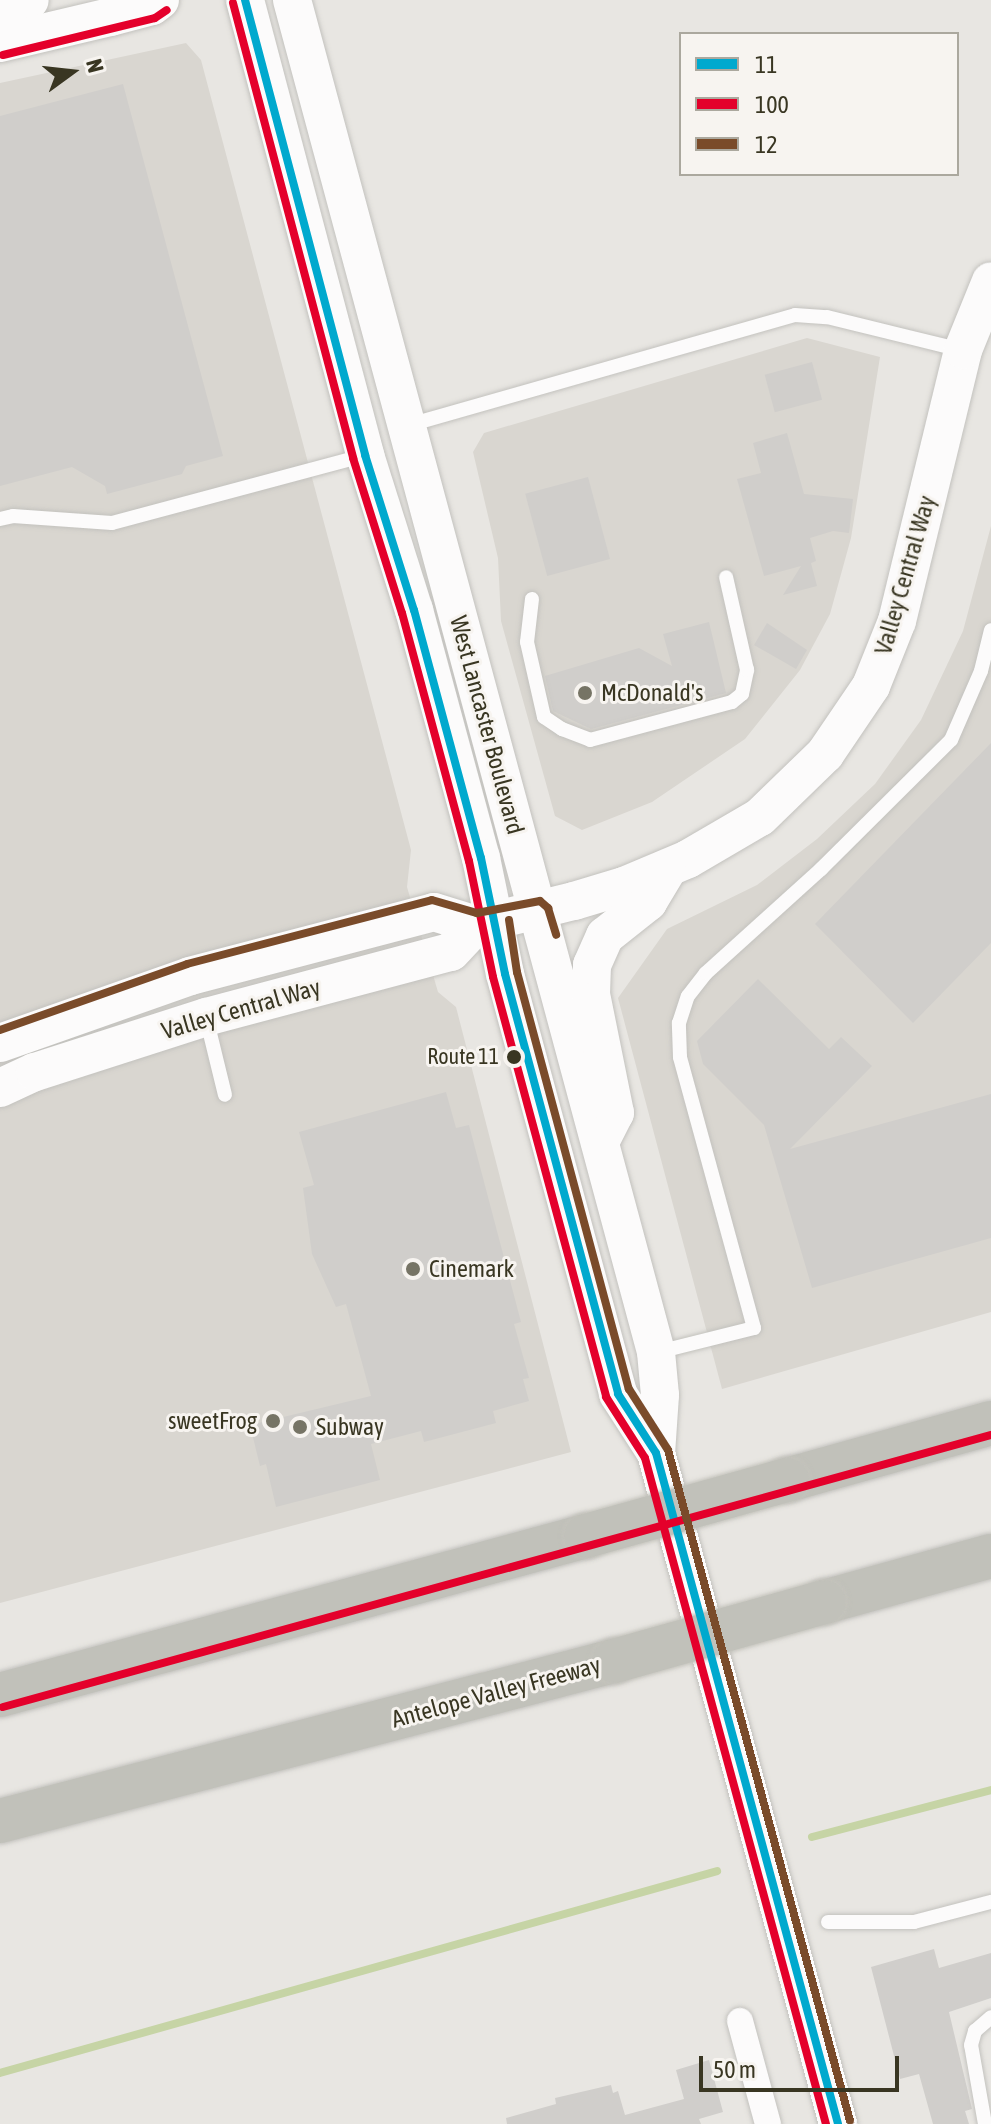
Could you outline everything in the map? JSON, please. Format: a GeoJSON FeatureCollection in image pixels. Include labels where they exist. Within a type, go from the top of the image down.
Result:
{"type":"FeatureCollection","features":[{"type":"Feature","properties":{"kind":"highway"},"geometry":{"type":"LineString","coordinates":[[0,1695],[991,1423]]}},
{"type":"Feature","properties":{"kind":"highway","name":"Antelope Valley Freeway"},"geometry":{"type":"LineString","coordinates":[[0,1821],[614,1661],[991,1556]]}},
{"type":"Feature","properties":{"kind":"street"},"geometry":{"type":"LineString","coordinates":[[0,5],[30,0]]}},
{"type":"Feature","properties":{"kind":"street"},"geometry":{"type":"LineString","coordinates":[[0,43],[152,6],[160,0]]}},
{"type":"Feature","properties":{"kind":"street","name":"West Lancaster Boulevard"},"geometry":{"type":"LineString","coordinates":[[245,0],[365,455],[414,610],[486,923],[505,974],[618,1394],[656,1453],[838,2124]]}},
{"type":"Feature","properties":{"kind":"street","name":"West Lancaster Boulevard"},"geometry":{"type":"LineString","coordinates":[[292,0],[656,1352],[660,1395],[656,1453]]}},
{"type":"Feature","properties":{"kind":"street","name":"Valley Central Way"},"geometry":{"type":"LineString","coordinates":[[0,1043],[190,976],[434,912],[486,923],[537,912],[624,886],[667,868],[760,817],[825,754],[871,686],[897,621],[963,350],[991,281]]}},
{"type":"Feature","properties":{"kind":"street"},"geometry":{"type":"LineString","coordinates":[[599,1144],[615,1113],[591,994],[592,965],[605,936],[648,902],[667,868]]}},
{"type":"Feature","properties":{"kind":"street","name":"Valley Central Way"},"geometry":{"type":"LineString","coordinates":[[0,1088],[35,1072],[206,1017],[451,952],[486,923]]}},
{"type":"Feature","properties":{"kind":"street"},"geometry":{"type":"LineString","coordinates":[[740,2021],[768,2124]]}},
{"type":"Feature","properties":{"kind":"lane"},"geometry":{"type":"LineString","coordinates":[[405,426],[795,315],[827,317],[963,350]]}},
{"type":"Feature","properties":{"kind":"lane"},"geometry":{"type":"LineString","coordinates":[[0,519],[13,516],[112,523],[365,455]]}},
{"type":"Feature","properties":{"kind":"lane"},"geometry":{"type":"LineString","coordinates":[[532,599],[527,642],[544,717],[562,729],[590,740],[732,702],[742,694],[747,670],[726,577]]}},
{"type":"Feature","properties":{"kind":"lane"},"geometry":{"type":"LineString","coordinates":[[656,1352],[754,1328],[680,1057],[679,1023],[688,996],[706,973],[821,869],[951,740],[981,671],[991,630]]}},
{"type":"Feature","properties":{"kind":"lane"},"geometry":{"type":"LineString","coordinates":[[206,1017],[225,1095]]}},
{"type":"Feature","properties":{"kind":"lane"},"geometry":{"type":"LineString","coordinates":[[828,1922],[914,1922],[991,1902]]}},
{"type":"Feature","properties":{"kind":"lane"},"geometry":{"type":"LineString","coordinates":[[985,2124],[971,2045],[975,2031],[991,2017]]}},
{"type":"Feature","properties":{"kind":"shaded area"},"geometry":{"type":"Polygon","coordinates":[[[186,43],[201,60],[411,850],[407,887],[438,992],[456,1007],[571,1452],[0,1603],[0,83],[186,43]]]}},
{"type":"Feature","properties":{"kind":"shaded area"},"geometry":{"type":"Polygon","coordinates":[[[807,338],[880,357],[851,538],[830,614],[800,670],[745,739],[652,802],[582,830],[555,816],[501,621],[498,558],[473,452],[484,433],[807,338]]]}},
{"type":"Feature","properties":{"kind":"shaded area"},"geometry":{"type":"Polygon","coordinates":[[[991,526],[991,1312],[722,1389],[618,998],[667,929],[757,885],[817,839],[875,784],[921,720],[963,631],[991,526]]]}},
{"type":"Feature","properties":{"kind":"building"},"geometry":{"type":"Polygon","coordinates":[[[123,84],[223,456],[186,466],[182,474],[107,494],[105,486],[72,467],[0,486],[0,116],[123,84]]]}},
{"type":"Feature","properties":{"kind":"building"},"geometry":{"type":"Polygon","coordinates":[[[812,362],[822,400],[775,412],[765,375],[812,362]]]}},
{"type":"Feature","properties":{"kind":"building"},"geometry":{"type":"Polygon","coordinates":[[[787,433],[804,494],[853,499],[849,533],[833,531],[810,538],[816,561],[811,563],[817,586],[783,595],[801,566],[764,576],[737,479],[761,473],[753,443],[787,433]]]}},
{"type":"Feature","properties":{"kind":"building"},"geometry":{"type":"Polygon","coordinates":[[[588,477],[610,559],[547,576],[525,494],[588,477]]]}},
{"type":"Feature","properties":{"kind":"building"},"geometry":{"type":"Polygon","coordinates":[[[709,622],[726,693],[591,729],[553,711],[545,676],[639,648],[672,666],[663,634],[709,622]]]}},
{"type":"Feature","properties":{"kind":"building"},"geometry":{"type":"Polygon","coordinates":[[[767,623],[807,650],[796,669],[754,645],[767,623]]]}},
{"type":"Feature","properties":{"kind":"building"},"geometry":{"type":"Polygon","coordinates":[[[991,743],[991,943],[913,1023],[815,924],[991,743]]]}},
{"type":"Feature","properties":{"kind":"building"},"geometry":{"type":"Polygon","coordinates":[[[758,979],[829,1049],[841,1037],[872,1066],[790,1149],[991,1094],[991,1238],[812,1288],[764,1125],[703,1064],[697,1041],[758,979]]]}},
{"type":"Feature","properties":{"kind":"building","name":"Cinemark"},"geometry":{"type":"Polygon","coordinates":[[[446,1092],[456,1128],[469,1125],[521,1322],[514,1324],[529,1378],[523,1379],[529,1401],[493,1411],[496,1423],[424,1442],[421,1431],[371,1444],[380,1480],[276,1507],[266,1464],[260,1466],[250,1425],[371,1396],[346,1304],[336,1307],[312,1254],[303,1188],[314,1185],[299,1132],[446,1092]]]}},
{"type":"Feature","properties":{"kind":"building"},"geometry":{"type":"Polygon","coordinates":[[[934,1949],[939,1968],[991,1953],[991,1998],[949,2012],[972,2109],[965,2111],[969,2124],[933,2124],[919,2074],[900,2079],[871,1967],[934,1949]]]}},
{"type":"Feature","properties":{"kind":"building"},"geometry":{"type":"Polygon","coordinates":[[[709,2060],[723,2112],[699,2119],[701,2124],[507,2124],[506,2118],[556,2104],[555,2098],[611,2085],[613,2093],[618,2091],[625,2115],[684,2099],[676,2070],[709,2060]]]}},
{"type":"Feature","properties":{"kind":"waterway"},"geometry":{"type":"LineString","coordinates":[[812,1837],[991,1790]]}},
{"type":"Feature","properties":{"kind":"waterway"},"geometry":{"type":"LineString","coordinates":[[0,2073],[717,1871]]}},
{"type":"Feature","properties":{"kind":"transit line","name":"11"},"geometry":{"type":"LineString","coordinates":[[245,0],[365,455],[414,610],[481,858],[505,974],[618,1394],[656,1453],[838,2124]]}},
{"type":"Feature","properties":{"kind":"transit line","name":"100"},"geometry":{"type":"LineString","coordinates":[[233,3],[353,458],[402,613],[469,861],[493,977],[606,1397],[645,1458],[826,2124]]}},
{"type":"Feature","properties":{"kind":"transit line","name":"100"},"geometry":{"type":"LineString","coordinates":[[3,55],[155,18],[167,10]]}},
{"type":"Feature","properties":{"kind":"transit line","name":"12"},"geometry":{"type":"LineString","coordinates":[[0,1030],[187,964],[432,900],[477,913],[540,901],[548,908],[556,935]]}},
{"type":"Feature","properties":{"kind":"transit line","name":"12"},"geometry":{"type":"LineString","coordinates":[[509,920],[517,972],[629,1389],[668,1450],[850,2121]]}},
{"type":"Feature","properties":{"kind":"transit line","name":"100"},"geometry":{"type":"LineString","coordinates":[[3,1707],[991,1435]]}},
{"type":"Feature","properties":{"kind":"place","name":"McDonald's"},"geometry":{"type":"Point","coordinates":[585,693]}},
{"type":"Feature","properties":{"kind":"place","name":"Route 11"},"geometry":{"type":"Point","coordinates":[514,1057]}},
{"type":"Feature","properties":{"kind":"place","name":"Cinemark"},"geometry":{"type":"Point","coordinates":[413,1269]}},
{"type":"Feature","properties":{"kind":"place","name":"sweetFrog"},"geometry":{"type":"Point","coordinates":[273,1421]}},
{"type":"Feature","properties":{"kind":"place","name":"Subway"},"geometry":{"type":"Point","coordinates":[300,1427]}}]}
